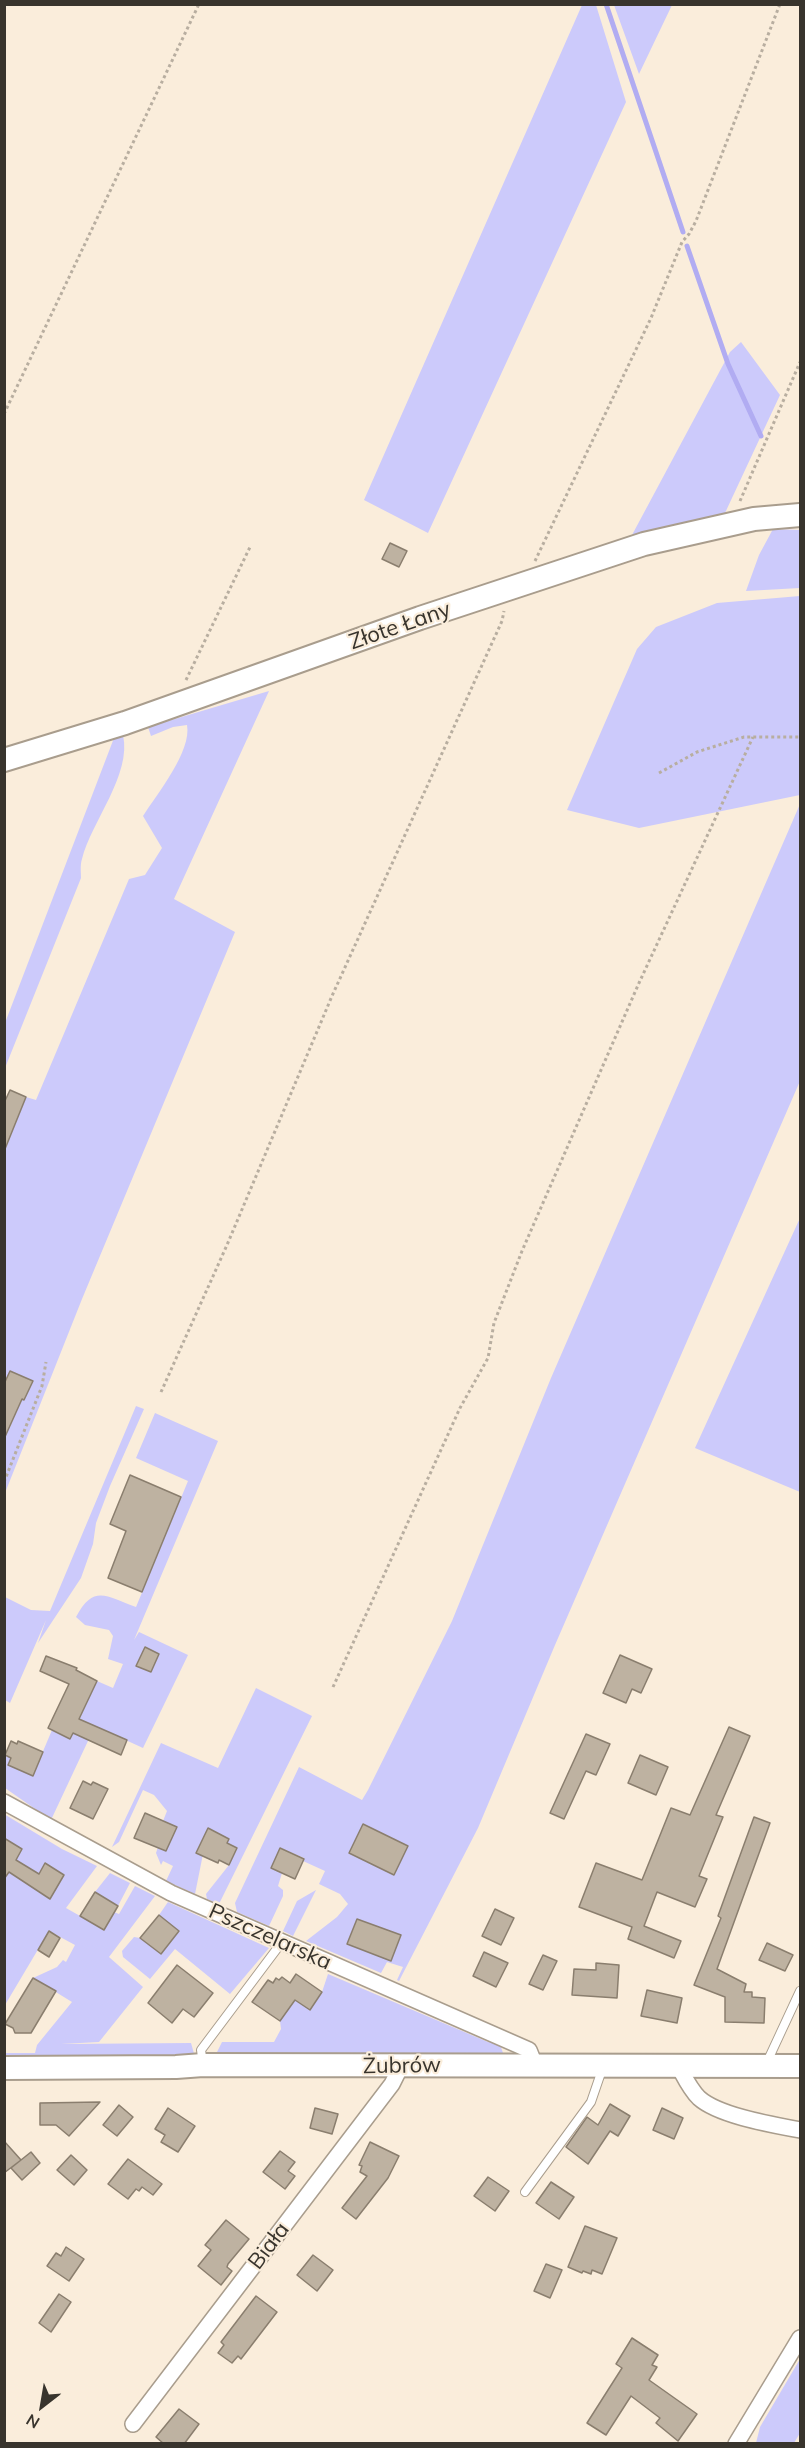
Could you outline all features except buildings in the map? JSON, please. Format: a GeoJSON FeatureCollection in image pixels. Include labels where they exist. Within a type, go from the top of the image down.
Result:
{"type":"FeatureCollection","features":[{"type":"Feature","properties":{"kind":"street","name":"Złote Łany"},"geometry":{"type":"LineString","coordinates":[[4,760],[125,723],[420,618],[644,544],[754,519],[801,515]]}},
{"type":"Feature","properties":{"kind":"street","name":"Pszczelarska"},"geometry":{"type":"LineString","coordinates":[[4,1802],[171,1893],[529,2050],[535,2065]]}},
{"type":"Feature","properties":{"kind":"street","name":"Żubrów"},"geometry":{"type":"LineString","coordinates":[[4,2068],[203,2065],[801,2066]]}},
{"type":"Feature","properties":{"kind":"street","name":"Biała"},"geometry":{"type":"LineString","coordinates":[[133,2424],[392,2084],[401,2066]]}},
{"type":"Feature","properties":{"kind":"street"},"geometry":{"type":"LineString","coordinates":[[680,2067],[688,2085],[700,2099],[717,2108],[766,2123],[801,2130]]}},
{"type":"Feature","properties":{"kind":"street"},"geometry":{"type":"LineString","coordinates":[[736,2444],[801,2338]]}},
{"type":"Feature","properties":{"kind":"lane"},"geometry":{"type":"LineString","coordinates":[[203,2065],[201,2050],[282,1942]]}},
{"type":"Feature","properties":{"kind":"lane"},"geometry":{"type":"LineString","coordinates":[[765,2067],[801,1991]]}},
{"type":"Feature","properties":{"kind":"lane"},"geometry":{"type":"LineString","coordinates":[[525,2192],[591,2102],[603,2066]]}},
{"type":"Feature","properties":{"kind":"path"},"geometry":{"type":"LineString","coordinates":[[4,414],[199,4]]}},
{"type":"Feature","properties":{"kind":"path"},"geometry":{"type":"LineString","coordinates":[[529,583],[538,550],[596,437],[651,318],[682,242],[690,234],[696,221],[780,4]]}},
{"type":"Feature","properties":{"kind":"path"},"geometry":{"type":"LineString","coordinates":[[730,525],[801,362]]}},
{"type":"Feature","properties":{"kind":"path"},"geometry":{"type":"LineString","coordinates":[[182,703],[186,682],[251,545]]}},
{"type":"Feature","properties":{"kind":"path"},"geometry":{"type":"LineString","coordinates":[[161,1392],[227,1245],[332,996],[502,621],[505,604],[502,591]]}},
{"type":"Feature","properties":{"kind":"path"},"geometry":{"type":"LineString","coordinates":[[659,773],[697,752],[744,737],[801,736]]}},
{"type":"Feature","properties":{"kind":"path"},"geometry":{"type":"LineString","coordinates":[[333,1687],[460,1408],[488,1358],[494,1323],[522,1251],[639,983],[753,737]]}},
{"type":"Feature","properties":{"kind":"path"},"geometry":{"type":"LineString","coordinates":[[4,1482],[42,1386],[46,1362]]}},
{"type":"Feature","properties":{"kind":"shaded area"},"geometry":{"type":"Polygon","coordinates":[[[582,5],[596,5],[626,102],[428,533],[364,500],[582,5]]]}},
{"type":"Feature","properties":{"kind":"shaded area"},"geometry":{"type":"Polygon","coordinates":[[[614,5],[672,5],[639,74],[614,5]]]}},
{"type":"Feature","properties":{"kind":"shaded area"},"geometry":{"type":"Polygon","coordinates":[[[741,342],[780,395],[725,513],[632,535],[730,352],[741,342]]]}},
{"type":"Feature","properties":{"kind":"shaded area"},"geometry":{"type":"Polygon","coordinates":[[[773,529],[800,530],[800,588],[746,591],[759,555],[773,529]]]}},
{"type":"Feature","properties":{"kind":"shaded area"},"geometry":{"type":"Polygon","coordinates":[[[800,596],[800,795],[639,828],[567,810],[637,649],[656,627],[717,603],[800,596]]]}},
{"type":"Feature","properties":{"kind":"shaded area"},"geometry":{"type":"Polygon","coordinates":[[[269,691],[174,899],[235,932],[82,1299],[5,1493],[5,1425],[10,1427],[32,1382],[5,1384],[5,1150],[26,1097],[36,1100],[129,879],[145,875],[162,848],[143,816],[179,759],[187,735],[187,725],[173,727],[151,736],[148,727],[269,691]]]}},
{"type":"Feature","properties":{"kind":"shaded area"},"geometry":{"type":"Polygon","coordinates":[[[123,735],[122,766],[87,845],[81,861],[81,878],[5,1068],[5,1023],[114,738],[123,735]]]}},
{"type":"Feature","properties":{"kind":"shaded area"},"geometry":{"type":"Polygon","coordinates":[[[800,804],[800,1081],[478,1828],[399,1981],[397,1980],[403,1967],[387,1962],[381,1973],[306,1941],[337,1917],[348,1904],[340,1894],[319,1884],[325,1871],[303,1861],[304,1858],[280,1848],[282,1873],[278,1886],[283,1890],[283,1896],[269,1926],[237,1912],[235,1903],[299,1767],[362,1800],[368,1790],[452,1621],[551,1378],[800,804]]]}},
{"type":"Feature","properties":{"kind":"shaded area"},"geometry":{"type":"Polygon","coordinates":[[[800,1218],[800,1492],[695,1448],[800,1218]]]}},
{"type":"Feature","properties":{"kind":"shaded area"},"geometry":{"type":"Polygon","coordinates":[[[136,1406],[144,1409],[96,1523],[93,1544],[81,1578],[38,1643],[46,1620],[10,1703],[5,1700],[5,1597],[31,1610],[50,1611],[136,1406]]]}},
{"type":"Feature","properties":{"kind":"shaded area"},"geometry":{"type":"Polygon","coordinates":[[[155,1413],[218,1441],[134,1640],[139,1632],[188,1655],[143,1748],[95,1726],[51,1820],[5,1788],[4,1757],[5,1755],[11,1758],[8,1765],[33,1775],[52,1730],[70,1739],[97,1681],[113,1688],[123,1664],[108,1659],[113,1636],[109,1630],[85,1625],[76,1617],[83,1606],[95,1596],[109,1597],[136,1607],[188,1481],[136,1458],[155,1413]]]}},
{"type":"Feature","properties":{"kind":"shaded area"},"geometry":{"type":"Polygon","coordinates":[[[256,1688],[312,1716],[219,1904],[207,1899],[206,1894],[229,1865],[237,1848],[227,1843],[229,1839],[208,1829],[195,1894],[166,1881],[173,1866],[163,1861],[161,1865],[156,1853],[158,1847],[166,1851],[177,1827],[163,1821],[167,1811],[154,1795],[143,1790],[119,1842],[112,1847],[161,1743],[218,1768],[256,1688]]]}},
{"type":"Feature","properties":{"kind":"shaded area"},"geometry":{"type":"Polygon","coordinates":[[[4,1814],[62,1849],[97,1866],[66,1908],[103,1929],[114,1912],[119,1914],[135,1886],[155,1896],[109,1957],[143,1987],[99,2042],[61,2044],[191,2043],[195,2057],[6,2055],[5,2053],[35,2053],[37,2045],[72,2002],[33,1978],[57,1967],[63,1960],[66,1962],[75,1945],[49,1931],[5,2005],[4,1814]]]}},
{"type":"Feature","properties":{"kind":"shaded area"},"geometry":{"type":"Polygon","coordinates":[[[110,1873],[130,1883],[118,1906],[95,1892],[110,1873]]]}},
{"type":"Feature","properties":{"kind":"shaded area"},"geometry":{"type":"Polygon","coordinates":[[[316,1890],[293,1936],[283,1931],[297,1901],[316,1890]]]}},
{"type":"Feature","properties":{"kind":"shaded area"},"geometry":{"type":"Polygon","coordinates":[[[168,1902],[269,1948],[230,1994],[175,1949],[150,1979],[123,1957],[122,1951],[134,1937],[140,1938],[161,1954],[179,1931],[159,1915],[168,1902]]]}},
{"type":"Feature","properties":{"kind":"shaded area"},"geometry":{"type":"Polygon","coordinates":[[[328,1974],[488,2042],[500,2044],[504,2056],[215,2056],[222,2042],[274,2042],[281,2029],[280,2021],[295,2000],[310,2009],[322,1992],[328,1974]]]}},
{"type":"Feature","properties":{"kind":"shaded area"},"geometry":{"type":"Polygon","coordinates":[[[800,2359],[800,2433],[794,2443],[756,2443],[760,2427],[800,2359]]]}},
{"type":"Feature","properties":{"kind":"waterway"},"geometry":{"type":"LineString","coordinates":[[606,4],[683,232]]}},
{"type":"Feature","properties":{"kind":"waterway"},"geometry":{"type":"LineString","coordinates":[[687,246],[728,364],[761,436]]}}]}
